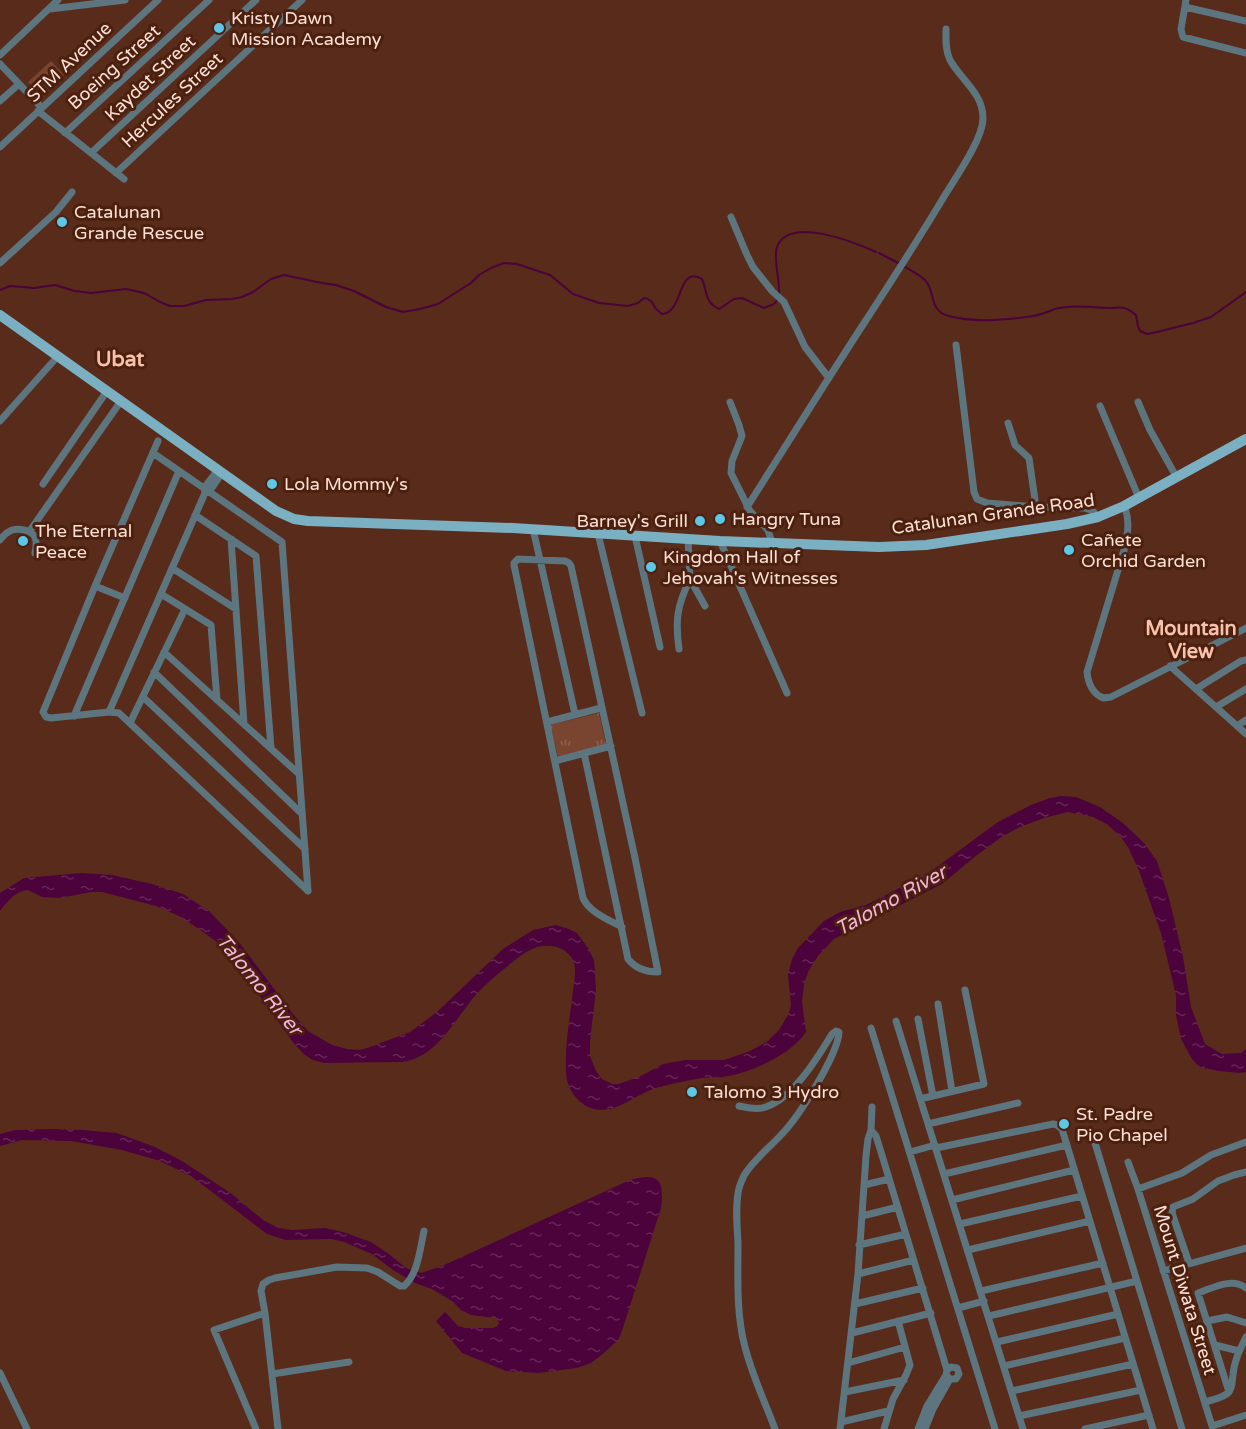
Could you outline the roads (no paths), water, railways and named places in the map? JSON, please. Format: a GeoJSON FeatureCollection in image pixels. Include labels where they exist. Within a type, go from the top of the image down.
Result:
{"type":"FeatureCollection","features":[{"type":"Feature","properties":{"kind":"main road","name":"Catalunan Grande Road"},"geometry":{"type":"LineString","coordinates":[[0,315],[276,511],[301,520],[533,529],[720,542],[916,546],[1066,524],[1098,517],[1124,506],[1246,439]]}},
{"type":"Feature","properties":{"kind":"street"},"geometry":{"type":"LineString","coordinates":[[0,55],[58,0]]}},
{"type":"Feature","properties":{"kind":"street"},"geometry":{"type":"LineString","coordinates":[[49,9],[125,0]]}},
{"type":"Feature","properties":{"kind":"street","name":"STM Avenue"},"geometry":{"type":"LineString","coordinates":[[0,147],[158,0]]}},
{"type":"Feature","properties":{"kind":"street","name":"Boeing Street"},"geometry":{"type":"LineString","coordinates":[[64,133],[209,0]]}},
{"type":"Feature","properties":{"kind":"street","name":"Kaydet Street"},"geometry":{"type":"LineString","coordinates":[[90,153],[256,0]]}},
{"type":"Feature","properties":{"kind":"street","name":"Hercules Street"},"geometry":{"type":"LineString","coordinates":[[116,173],[302,0]]}},
{"type":"Feature","properties":{"kind":"street"},"geometry":{"type":"LineString","coordinates":[[1246,21],[1185,4],[1180,29],[1182,35],[1187,38],[1246,53]]}},
{"type":"Feature","properties":{"kind":"street"},"geometry":{"type":"LineString","coordinates":[[747,507],[933,215],[981,130],[983,120],[980,102],[950,60],[946,45],[946,29]]}},
{"type":"Feature","properties":{"kind":"street"},"geometry":{"type":"LineString","coordinates":[[0,64],[40,110],[64,133],[124,179]]}},
{"type":"Feature","properties":{"kind":"street"},"geometry":{"type":"LineString","coordinates":[[0,101],[18,84]]}},
{"type":"Feature","properties":{"kind":"street"},"geometry":{"type":"LineString","coordinates":[[0,263],[56,212],[72,192]]}},
{"type":"Feature","properties":{"kind":"street"},"geometry":{"type":"LineString","coordinates":[[731,217],[753,267],[784,302],[805,347],[829,378]]}},
{"type":"Feature","properties":{"kind":"street"},"geometry":{"type":"LineString","coordinates":[[956,345],[975,495],[979,501],[1036,507],[1085,508],[1093,511],[1098,517]]}},
{"type":"Feature","properties":{"kind":"street"},"geometry":{"type":"LineString","coordinates":[[0,422],[58,356]]}},
{"type":"Feature","properties":{"kind":"street"},"geometry":{"type":"LineString","coordinates":[[43,484],[107,391]]}},
{"type":"Feature","properties":{"kind":"street"},"geometry":{"type":"LineString","coordinates":[[29,532],[121,401]]}},
{"type":"Feature","properties":{"kind":"street"},"geometry":{"type":"LineString","coordinates":[[730,402],[742,436],[730,468],[747,507],[768,530],[772,543]]}},
{"type":"Feature","properties":{"kind":"street"},"geometry":{"type":"LineString","coordinates":[[1138,402],[1150,430],[1177,478]]}},
{"type":"Feature","properties":{"kind":"street"},"geometry":{"type":"LineString","coordinates":[[1100,406],[1139,498]]}},
{"type":"Feature","properties":{"kind":"street"},"geometry":{"type":"LineString","coordinates":[[1008,423],[1015,445],[1029,458],[1036,507]]}},
{"type":"Feature","properties":{"kind":"street"},"geometry":{"type":"LineString","coordinates":[[153,453],[282,542],[308,891],[119,713],[51,718],[46,717],[43,712],[158,441]]}},
{"type":"Feature","properties":{"kind":"street"},"geometry":{"type":"LineString","coordinates":[[74,716],[178,471]]}},
{"type":"Feature","properties":{"kind":"street"},"geometry":{"type":"LineString","coordinates":[[109,712],[206,491],[220,471]]}},
{"type":"Feature","properties":{"kind":"street"},"geometry":{"type":"LineString","coordinates":[[1124,506],[1128,517],[1125,547],[1087,672],[1089,683],[1095,693],[1104,698],[1111,697],[1246,628]]}},
{"type":"Feature","properties":{"kind":"street"},"geometry":{"type":"LineString","coordinates":[[195,515],[256,556],[271,748]]}},
{"type":"Feature","properties":{"kind":"street"},"geometry":{"type":"LineString","coordinates":[[533,529],[575,714]]}},
{"type":"Feature","properties":{"kind":"street"},"geometry":{"type":"LineString","coordinates":[[0,540],[12,530],[29,532],[36,540],[35,552]]}},
{"type":"Feature","properties":{"kind":"street"},"geometry":{"type":"LineString","coordinates":[[598,534],[642,713]]}},
{"type":"Feature","properties":{"kind":"street"},"geometry":{"type":"LineString","coordinates":[[635,536],[660,647]]}},
{"type":"Feature","properties":{"kind":"street"},"geometry":{"type":"LineString","coordinates":[[231,539],[244,724]]}},
{"type":"Feature","properties":{"kind":"street"},"geometry":{"type":"LineString","coordinates":[[679,650],[676,622],[690,579],[688,539]]}},
{"type":"Feature","properties":{"kind":"street"},"geometry":{"type":"LineString","coordinates":[[720,542],[787,693]]}},
{"type":"Feature","properties":{"kind":"street"},"geometry":{"type":"LineString","coordinates":[[584,753],[622,927],[626,953],[632,964],[644,971],[658,972],[571,566],[565,561],[520,558],[514,565],[585,902],[622,927]]}},
{"type":"Feature","properties":{"kind":"street"},"geometry":{"type":"LineString","coordinates":[[172,568],[236,609]]}},
{"type":"Feature","properties":{"kind":"street"},"geometry":{"type":"LineString","coordinates":[[690,579],[705,606]]}},
{"type":"Feature","properties":{"kind":"street"},"geometry":{"type":"LineString","coordinates":[[95,586],[124,598]]}},
{"type":"Feature","properties":{"kind":"street"},"geometry":{"type":"LineString","coordinates":[[161,594],[211,625],[217,700]]}},
{"type":"Feature","properties":{"kind":"street"},"geometry":{"type":"LineString","coordinates":[[130,723],[185,609]]}},
{"type":"Feature","properties":{"kind":"street"},"geometry":{"type":"LineString","coordinates":[[164,652],[299,774]]}},
{"type":"Feature","properties":{"kind":"street"},"geometry":{"type":"LineString","coordinates":[[1196,689],[1246,660]]}},
{"type":"Feature","properties":{"kind":"street"},"geometry":{"type":"LineString","coordinates":[[1170,666],[1246,734]]}},
{"type":"Feature","properties":{"kind":"street"},"geometry":{"type":"LineString","coordinates":[[154,672],[302,814]]}},
{"type":"Feature","properties":{"kind":"street"},"geometry":{"type":"LineString","coordinates":[[1216,707],[1246,689]]}},
{"type":"Feature","properties":{"kind":"street"},"geometry":{"type":"LineString","coordinates":[[143,697],[305,849]]}},
{"type":"Feature","properties":{"kind":"street"},"geometry":{"type":"LineString","coordinates":[[546,722],[602,708]]}},
{"type":"Feature","properties":{"kind":"street"},"geometry":{"type":"LineString","coordinates":[[1237,726],[1246,720]]}},
{"type":"Feature","properties":{"kind":"street"},"geometry":{"type":"LineString","coordinates":[[555,761],[610,746]]}},
{"type":"Feature","properties":{"kind":"street"},"geometry":{"type":"LineString","coordinates":[[920,1099],[984,1084],[965,990]]}},
{"type":"Feature","properties":{"kind":"street"},"geometry":{"type":"LineString","coordinates":[[938,1004],[952,1091]]}},
{"type":"Feature","properties":{"kind":"street"},"geometry":{"type":"LineString","coordinates":[[918,1019],[933,1096]]}},
{"type":"Feature","properties":{"kind":"street"},"geometry":{"type":"LineString","coordinates":[[896,1020],[1023,1429]]}},
{"type":"Feature","properties":{"kind":"street"},"geometry":{"type":"LineString","coordinates":[[871,1028],[995,1429]]}},
{"type":"Feature","properties":{"kind":"street"},"geometry":{"type":"LineString","coordinates":[[739,1106],[756,1109],[781,1098],[811,1068],[832,1034],[839,1032],[838,1040],[826,1067],[802,1107],[781,1135],[747,1171],[739,1189],[740,1324],[745,1348],[775,1429]]}},
{"type":"Feature","properties":{"kind":"street"},"geometry":{"type":"LineString","coordinates":[[928,1124],[1018,1103]]}},
{"type":"Feature","properties":{"kind":"street"},"geometry":{"type":"LineString","coordinates":[[872,1107],[855,1304],[840,1426],[888,1411]]}},
{"type":"Feature","properties":{"kind":"street"},"geometry":{"type":"LineString","coordinates":[[910,1152],[1053,1124],[1062,1129],[1153,1429]]}},
{"type":"Feature","properties":{"kind":"street"},"geometry":{"type":"LineString","coordinates":[[871,1130],[876,1136],[948,1375],[925,1429]]}},
{"type":"Feature","properties":{"kind":"street"},"geometry":{"type":"LineString","coordinates":[[1138,1189],[1182,1173],[1211,1155],[1246,1142]]}},
{"type":"Feature","properties":{"kind":"street"},"geometry":{"type":"LineString","coordinates":[[1095,1143],[1182,1429]]}},
{"type":"Feature","properties":{"kind":"street"},"geometry":{"type":"LineString","coordinates":[[944,1174],[1067,1145]]}},
{"type":"Feature","properties":{"kind":"street"},"geometry":{"type":"LineString","coordinates":[[866,1156],[881,1152]]}},
{"type":"Feature","properties":{"kind":"street","name":"Mount Diwata Street"},"geometry":{"type":"LineString","coordinates":[[1128,1162],[1212,1426],[1246,1415]]}},
{"type":"Feature","properties":{"kind":"street"},"geometry":{"type":"LineString","coordinates":[[952,1200],[1074,1170]]}},
{"type":"Feature","properties":{"kind":"street"},"geometry":{"type":"LineString","coordinates":[[1189,1263],[1172,1209],[1175,1205],[1193,1199],[1218,1181],[1246,1172]]}},
{"type":"Feature","properties":{"kind":"street"},"geometry":{"type":"LineString","coordinates":[[864,1185],[889,1179]]}},
{"type":"Feature","properties":{"kind":"street"},"geometry":{"type":"LineString","coordinates":[[960,1224],[1082,1196]]}},
{"type":"Feature","properties":{"kind":"street"},"geometry":{"type":"LineString","coordinates":[[862,1216],[898,1207]]}},
{"type":"Feature","properties":{"kind":"street"},"geometry":{"type":"LineString","coordinates":[[968,1250],[1090,1221]]}},
{"type":"Feature","properties":{"kind":"street"},"geometry":{"type":"LineString","coordinates":[[278,1429],[261,1287],[265,1282],[275,1278],[337,1267],[367,1268],[402,1287],[406,1286],[415,1270],[424,1231]]}},
{"type":"Feature","properties":{"kind":"street"},"geometry":{"type":"LineString","coordinates":[[860,1245],[906,1234]]}},
{"type":"Feature","properties":{"kind":"street"},"geometry":{"type":"LineString","coordinates":[[1163,1271],[1246,1248]]}},
{"type":"Feature","properties":{"kind":"street"},"geometry":{"type":"LineString","coordinates":[[858,1274],[914,1260]]}},
{"type":"Feature","properties":{"kind":"street"},"geometry":{"type":"LineString","coordinates":[[981,1291],[1102,1263]]}},
{"type":"Feature","properties":{"kind":"street"},"geometry":{"type":"LineString","coordinates":[[989,1317],[1137,1281]]}},
{"type":"Feature","properties":{"kind":"street"},"geometry":{"type":"LineString","coordinates":[[1229,1392],[1198,1293],[1231,1283],[1238,1283],[1246,1288]]}},
{"type":"Feature","properties":{"kind":"street"},"geometry":{"type":"LineString","coordinates":[[855,1304],[922,1287]]}},
{"type":"Feature","properties":{"kind":"street"},"geometry":{"type":"LineString","coordinates":[[958,1308],[984,1301]]}},
{"type":"Feature","properties":{"kind":"street"},"geometry":{"type":"LineString","coordinates":[[256,1429],[214,1330],[265,1313]]}},
{"type":"Feature","properties":{"kind":"street"},"geometry":{"type":"LineString","coordinates":[[852,1333],[931,1313]]}},
{"type":"Feature","properties":{"kind":"street"},"geometry":{"type":"LineString","coordinates":[[997,1342],[1118,1314]]}},
{"type":"Feature","properties":{"kind":"street"},"geometry":{"type":"LineString","coordinates":[[1207,1321],[1227,1317],[1246,1323]]}},
{"type":"Feature","properties":{"kind":"street"},"geometry":{"type":"LineString","coordinates":[[884,1429],[888,1411],[910,1365],[898,1321]]}},
{"type":"Feature","properties":{"kind":"street"},"geometry":{"type":"LineString","coordinates":[[1205,1402],[1229,1392],[1233,1385],[1233,1372],[1239,1352],[1246,1337]]}},
{"type":"Feature","properties":{"kind":"street"},"geometry":{"type":"LineString","coordinates":[[1004,1366],[1125,1338]]}},
{"type":"Feature","properties":{"kind":"street"},"geometry":{"type":"LineString","coordinates":[[1215,1345],[1239,1352]]}},
{"type":"Feature","properties":{"kind":"street"},"geometry":{"type":"LineString","coordinates":[[848,1363],[906,1347]]}},
{"type":"Feature","properties":{"kind":"street"},"geometry":{"type":"LineString","coordinates":[[272,1374],[349,1362]]}},
{"type":"Feature","properties":{"kind":"street"},"geometry":{"type":"LineString","coordinates":[[1012,1391],[1133,1364]]}},
{"type":"Feature","properties":{"kind":"street"},"geometry":{"type":"LineString","coordinates":[[0,1373],[27,1429]]}},
{"type":"Feature","properties":{"kind":"street"},"geometry":{"type":"LineString","coordinates":[[918,1429],[927,1406],[948,1375]]}},
{"type":"Feature","properties":{"kind":"street"},"geometry":{"type":"LineString","coordinates":[[845,1392],[904,1380]]}},
{"type":"Feature","properties":{"kind":"street"},"geometry":{"type":"LineString","coordinates":[[1020,1416],[1141,1390]]}},
{"type":"Feature","properties":{"kind":"street"},"geometry":{"type":"LineString","coordinates":[[1085,1429],[1149,1414]]}},
{"type":"Feature","properties":{"kind":"water","name":"Talomo River"},"geometry":{"type":"Polygon","coordinates":[[[1061,796],[1076,797],[1100,807],[1123,823],[1144,843],[1157,861],[1169,898],[1183,957],[1191,1007],[1205,1044],[1222,1054],[1241,1053],[1246,1049],[1246,1072],[1219,1071],[1199,1067],[1192,1059],[1181,1039],[1176,1015],[1176,995],[1161,933],[1129,849],[1121,837],[1108,825],[1093,817],[1068,812],[1044,818],[1003,836],[942,884],[834,939],[818,956],[804,984],[802,1002],[806,1032],[782,1054],[761,1066],[739,1073],[726,1077],[702,1078],[653,1089],[617,1107],[602,1110],[594,1109],[581,1102],[574,1095],[567,1081],[566,1049],[575,967],[569,954],[558,947],[536,947],[493,978],[443,1037],[425,1054],[402,1062],[324,1063],[313,1060],[295,1045],[221,945],[179,916],[156,906],[102,892],[59,898],[42,897],[28,890],[12,897],[0,911],[0,893],[24,878],[81,873],[112,875],[183,894],[209,911],[238,941],[308,1031],[332,1045],[359,1050],[410,1032],[437,1012],[503,949],[533,930],[556,925],[577,933],[594,960],[596,989],[590,1056],[602,1079],[618,1084],[639,1077],[663,1064],[685,1060],[724,1060],[750,1051],[768,1041],[779,1030],[791,1006],[788,975],[792,959],[798,948],[824,921],[840,912],[866,905],[930,872],[998,822],[1031,805],[1061,796]]]}},
{"type":"Feature","properties":{"kind":"water"},"geometry":{"type":"Polygon","coordinates":[[[51,1129],[117,1133],[155,1147],[182,1161],[232,1194],[263,1220],[278,1228],[292,1230],[325,1228],[343,1232],[371,1242],[406,1268],[421,1273],[442,1266],[630,1180],[647,1177],[658,1180],[662,1190],[661,1208],[618,1340],[591,1363],[577,1368],[538,1373],[506,1371],[462,1353],[436,1321],[445,1312],[458,1326],[493,1328],[499,1323],[496,1318],[471,1315],[461,1310],[452,1301],[432,1289],[415,1283],[372,1254],[331,1239],[286,1240],[267,1234],[191,1176],[160,1161],[122,1150],[71,1141],[22,1140],[0,1146],[0,1134],[15,1130],[51,1129]]]}},
{"type":"Feature","properties":{"kind":"waterway"},"geometry":{"type":"LineString","coordinates":[[779,293],[777,247],[784,238],[795,233],[824,234],[876,252]]}},
{"type":"Feature","properties":{"kind":"waterway"},"geometry":{"type":"LineString","coordinates":[[879,253],[900,264]]}},
{"type":"Feature","properties":{"kind":"waterway"},"geometry":{"type":"LineString","coordinates":[[0,290],[10,286],[34,288],[55,285],[91,293],[126,289],[144,293],[170,306],[184,306],[206,300],[242,297],[271,279],[284,275],[336,285],[403,312],[438,304],[471,283],[479,275],[504,263],[517,264],[550,275],[573,294],[599,303],[628,306],[644,298],[648,299],[662,314],[669,312],[684,283],[688,278],[694,276],[702,279],[709,300],[719,309],[734,299],[742,298],[764,308],[774,304],[778,299]]}},
{"type":"Feature","properties":{"kind":"waterway"},"geometry":{"type":"LineString","coordinates":[[905,267],[925,280],[938,310],[949,316],[969,320],[1002,320],[1036,315],[1065,307],[1122,308],[1136,315],[1140,331],[1147,334],[1211,317],[1246,292]]}},
{"type":"Feature","properties":{"kind":"place","name":"Kristy Dawn Mission Academy"},"geometry":{"type":"Point","coordinates":[219,28]}},
{"type":"Feature","properties":{"kind":"place","name":"Catalunan Grande Rescue"},"geometry":{"type":"Point","coordinates":[62,222]}},
{"type":"Feature","properties":{"kind":"place","name":"Lola Mommy's"},"geometry":{"type":"Point","coordinates":[272,484]}},
{"type":"Feature","properties":{"kind":"place","name":"Hangry Tuna"},"geometry":{"type":"Point","coordinates":[720,519]}},
{"type":"Feature","properties":{"kind":"place","name":"Barney's Grill"},"geometry":{"type":"Point","coordinates":[700,521]}},
{"type":"Feature","properties":{"kind":"place","name":"The Eternal Peace"},"geometry":{"type":"Point","coordinates":[23,541]}},
{"type":"Feature","properties":{"kind":"place","name":"Cañete Orchid Garden"},"geometry":{"type":"Point","coordinates":[1069,550]}},
{"type":"Feature","properties":{"kind":"place","name":"Kingdom Hall of Jehovah's Witnesses"},"geometry":{"type":"Point","coordinates":[651,567]}},
{"type":"Feature","properties":{"kind":"place","name":"Talomo 3 Hydro"},"geometry":{"type":"Point","coordinates":[692,1092]}},
{"type":"Feature","properties":{"kind":"place","name":"St. Padre Pio Chapel"},"geometry":{"type":"Point","coordinates":[1064,1124]}},
{"type":"Feature","properties":{"kind":"district","name":"Ubat"},"geometry":{"type":"Point","coordinates":[120,359]}},
{"type":"Feature","properties":{"kind":"district","name":"Mountain View"},"geometry":{"type":"Point","coordinates":[1191,640]}}]}
